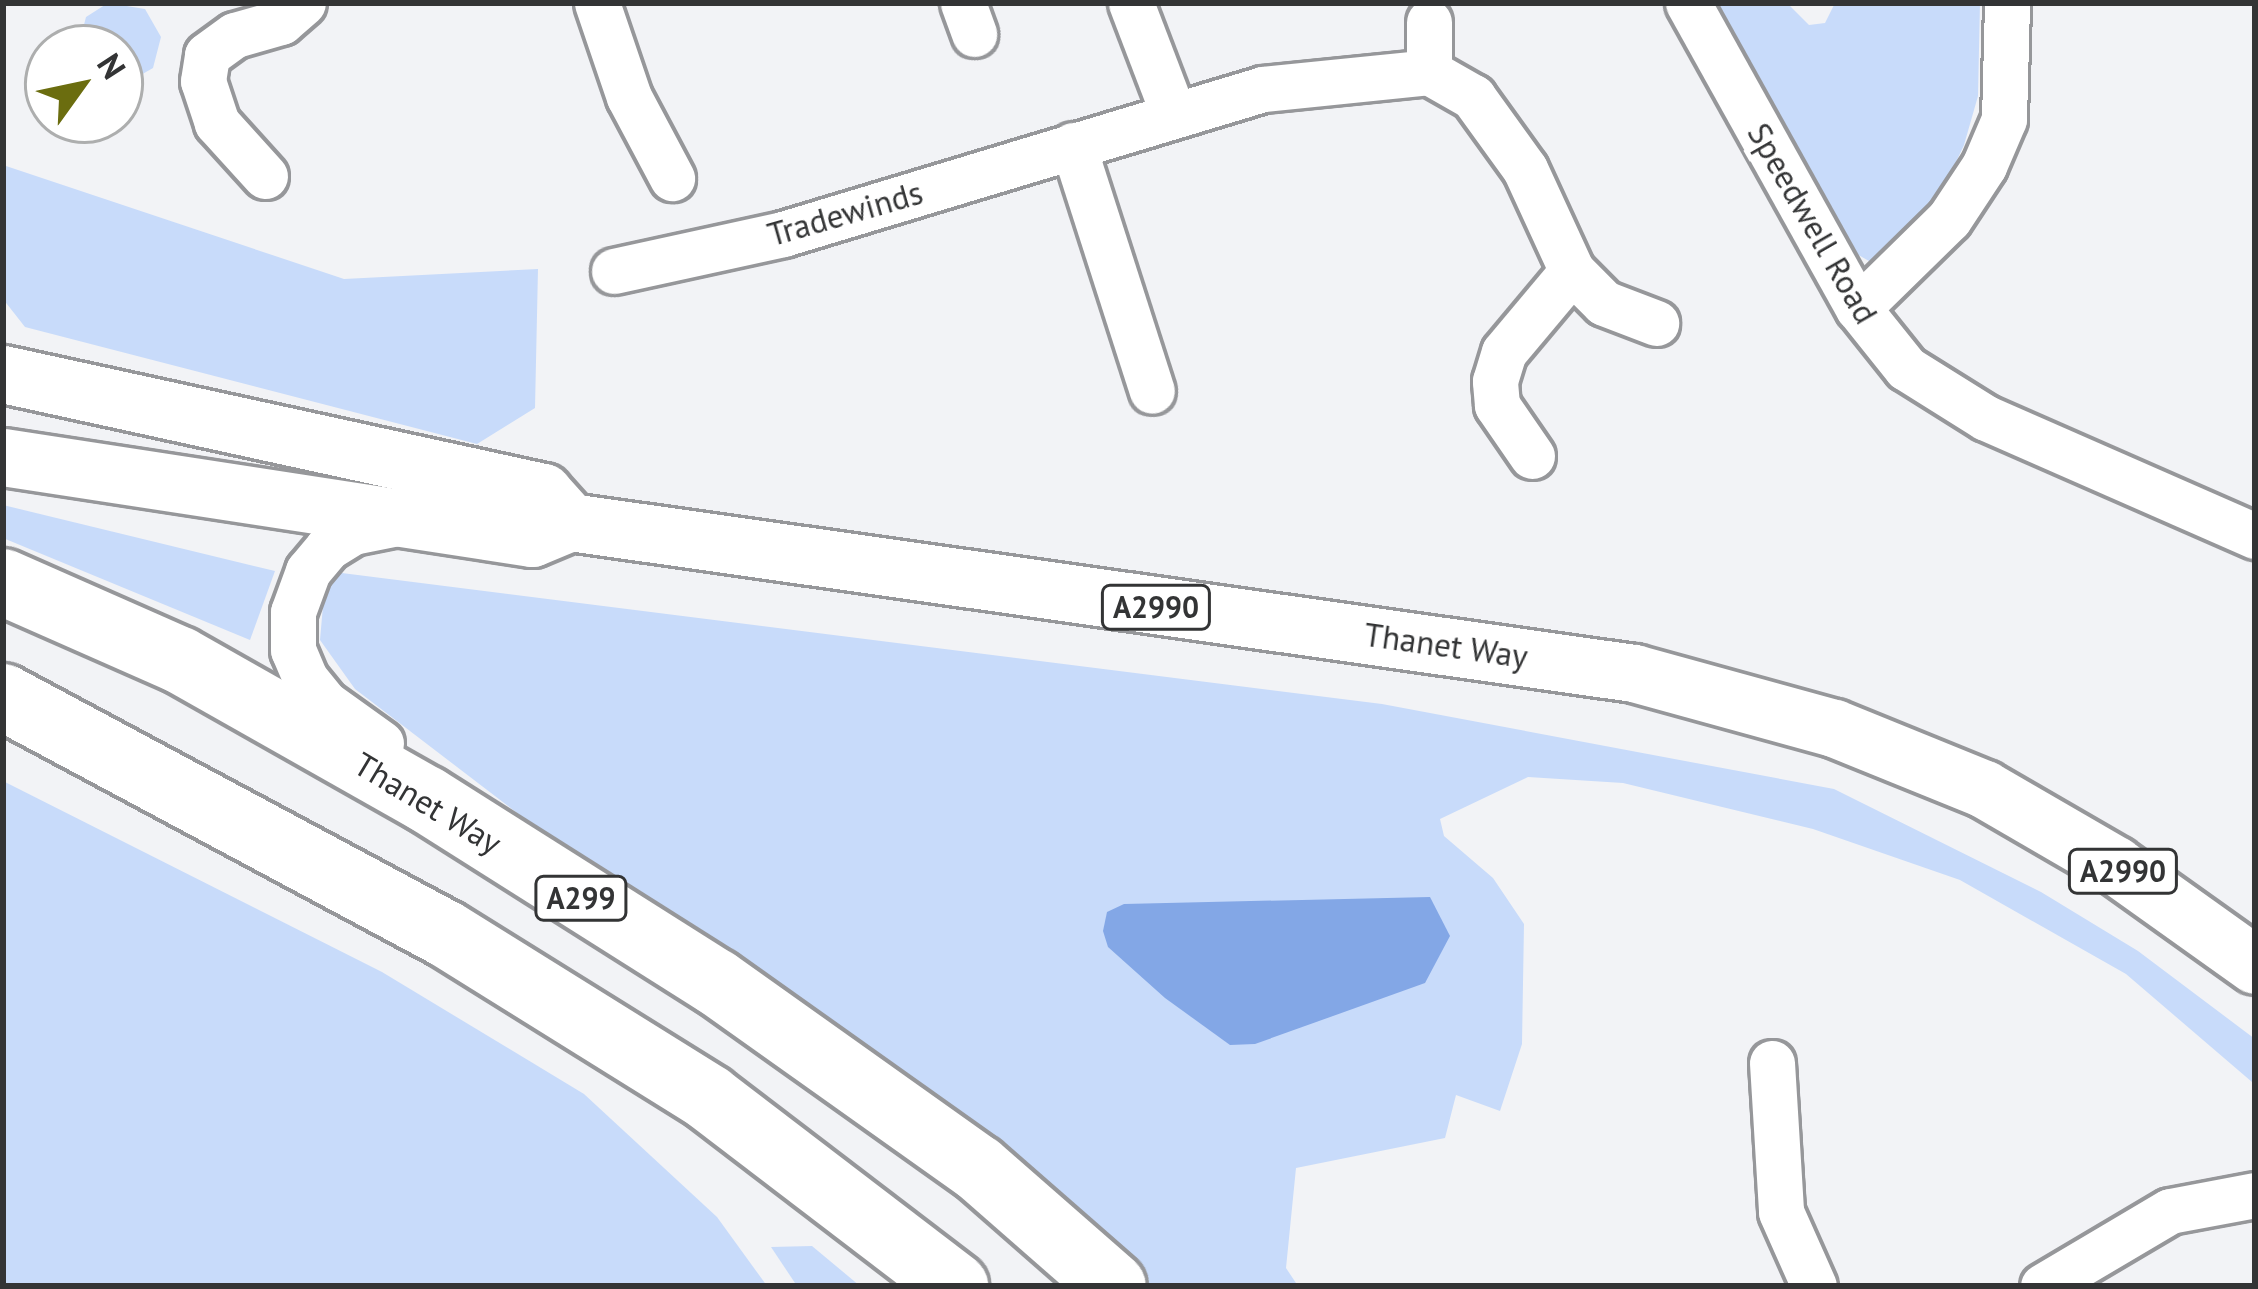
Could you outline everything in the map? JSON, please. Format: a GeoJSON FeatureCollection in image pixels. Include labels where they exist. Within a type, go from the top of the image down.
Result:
{"type":"FeatureCollection","features":[{"type":"Feature","properties":{"kind":"highway","name":"Thanet Way"},"geometry":{"type":"LineString","coordinates":[[3,582],[201,671],[426,799],[716,982],[978,1168],[1113,1286]]}},
{"type":"Feature","properties":{"kind":"highway"},"geometry":{"type":"LineString","coordinates":[[3,697],[154,771],[446,934],[709,1098],[955,1286]]}},
{"type":"Feature","properties":{"kind":"main road","name":"Thanet Way"},"geometry":{"type":"LineString","coordinates":[[3,374],[543,492],[570,522]]}},
{"type":"Feature","properties":{"kind":"main road","name":"Thanet Way"},"geometry":{"type":"LineString","coordinates":[[3,458],[532,538],[570,522],[857,568],[1532,656],[1740,699],[1984,789],[2115,865],[2255,965]]}},
{"type":"Feature","properties":{"kind":"street"},"geometry":{"type":"LineString","coordinates":[[265,176],[217,122],[202,81],[207,56],[236,35],[281,22],[303,3]]}},
{"type":"Feature","properties":{"kind":"street"},"geometry":{"type":"LineString","coordinates":[[597,3],[616,64],[672,178]]}},
{"type":"Feature","properties":{"kind":"street"},"geometry":{"type":"LineString","coordinates":[[1130,3],[1173,113]]}},
{"type":"Feature","properties":{"kind":"street","name":"Speedwell Road"},"geometry":{"type":"LineString","coordinates":[[1688,3],[1858,308],[1917,378],[1986,418],[2249,518]]}},
{"type":"Feature","properties":{"kind":"street"},"geometry":{"type":"LineString","coordinates":[[1858,308],[1949,219],[1984,166],[2004,119],[2007,3]]}},
{"type":"Feature","properties":{"kind":"street"},"geometry":{"type":"LineString","coordinates":[[1429,22],[1430,72],[1473,97],[1525,169],[1571,271],[1604,303],[1656,323]]}},
{"type":"Feature","properties":{"kind":"street","name":"Tradewinds"},"geometry":{"type":"LineString","coordinates":[[614,271],[783,234],[1263,89],[1430,72]]}},
{"type":"Feature","properties":{"kind":"street"},"geometry":{"type":"LineString","coordinates":[[1073,145],[1152,391]]}},
{"type":"Feature","properties":{"kind":"street"},"geometry":{"type":"LineString","coordinates":[[1532,456],[1497,405],[1495,381],[1504,352],[1571,271]]}},
{"type":"Feature","properties":{"kind":"street"},"geometry":{"type":"LineString","coordinates":[[412,520],[353,532],[308,571],[293,612],[293,650],[305,678],[326,704],[716,982]]}},
{"type":"Feature","properties":{"kind":"street"},"geometry":{"type":"LineString","coordinates":[[1772,1063],[1781,1212],[1814,1286]]}},
{"type":"Feature","properties":{"kind":"street"},"geometry":{"type":"LineString","coordinates":[[2043,1286],[2170,1211],[2255,1195]]}},
{"type":"Feature","properties":{"kind":"shaded area"},"geometry":{"type":"Polygon","coordinates":[[[108,3],[145,9],[161,37],[153,68],[144,73],[144,24],[84,24],[86,17],[108,3]]]}},
{"type":"Feature","properties":{"kind":"shaded area"},"geometry":{"type":"Polygon","coordinates":[[[1708,3],[1787,3],[1809,25],[1825,23],[1835,3],[1980,3],[1978,96],[1964,145],[1941,194],[1886,257],[1869,261],[1855,253],[1708,3]]]}},
{"type":"Feature","properties":{"kind":"shaded area"},"geometry":{"type":"Polygon","coordinates":[[[6,166],[344,279],[538,269],[535,408],[477,444],[25,327],[3,299],[6,166]]]}},
{"type":"Feature","properties":{"kind":"shaded area"},"geometry":{"type":"Polygon","coordinates":[[[3,505],[275,571],[250,640],[3,538],[3,505]]]}},
{"type":"Feature","properties":{"kind":"shaded area"},"geometry":{"type":"Polygon","coordinates":[[[326,571],[1382,704],[1834,789],[2041,892],[2138,951],[2255,1039],[2255,1103],[2252,1082],[2126,974],[1960,880],[1813,829],[1623,783],[1528,777],[1440,819],[1444,836],[1493,878],[1524,924],[1522,1044],[1500,1111],[1456,1095],[1445,1138],[1296,1168],[1286,1268],[1298,1286],[1136,1286],[355,689],[320,640],[326,571]]]}},
{"type":"Feature","properties":{"kind":"shaded area"},"geometry":{"type":"Polygon","coordinates":[[[3,781],[382,972],[584,1094],[717,1217],[767,1286],[3,1286],[3,781]]]}},
{"type":"Feature","properties":{"kind":"shaded area"},"geometry":{"type":"Polygon","coordinates":[[[812,1246],[860,1286],[797,1286],[771,1247],[812,1246]]]}},
{"type":"Feature","properties":{"kind":"water"},"geometry":{"type":"Polygon","coordinates":[[[1430,897],[1450,936],[1425,983],[1255,1044],[1230,1045],[1165,998],[1108,947],[1103,931],[1107,912],[1124,904],[1430,897]]]}}]}
